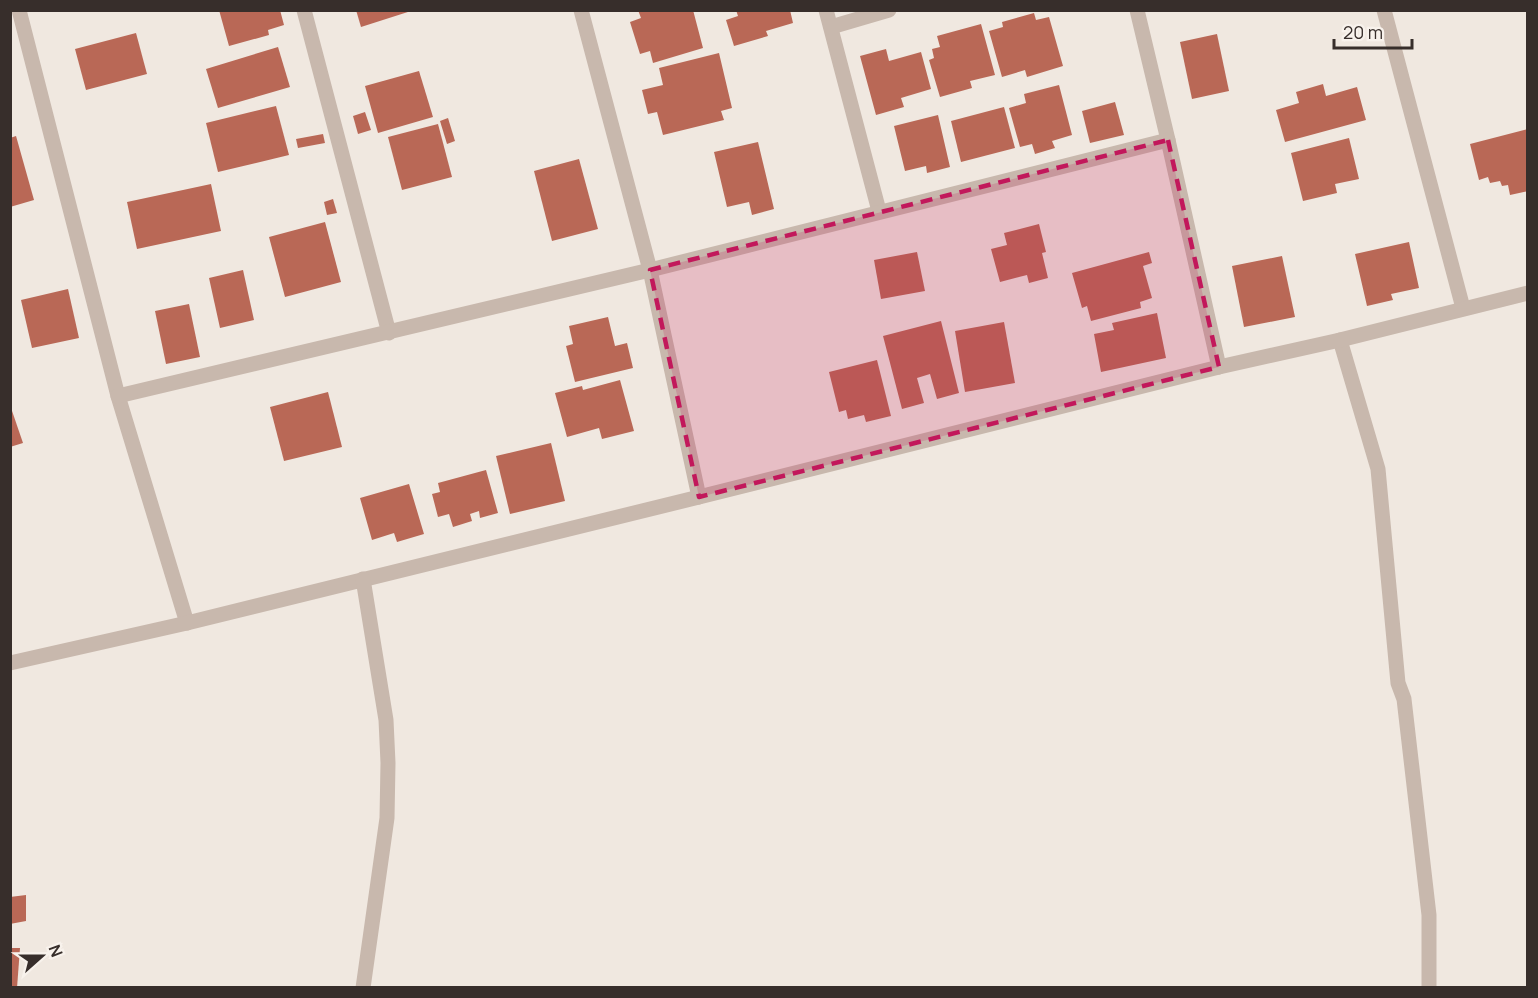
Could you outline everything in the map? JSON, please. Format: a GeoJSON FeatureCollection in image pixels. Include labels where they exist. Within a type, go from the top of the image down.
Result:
{"type":"FeatureCollection","features":[{"type":"Feature","properties":{"kind":"street"},"geometry":{"type":"LineString","coordinates":[[20,10],[118,396],[187,623]]}},
{"type":"Feature","properties":{"kind":"street"},"geometry":{"type":"LineString","coordinates":[[304,10],[389,333]]}},
{"type":"Feature","properties":{"kind":"street"},"geometry":{"type":"LineString","coordinates":[[581,10],[650,270],[699,497]]}},
{"type":"Feature","properties":{"kind":"street"},"geometry":{"type":"LineString","coordinates":[[826,10],[879,211]]}},
{"type":"Feature","properties":{"kind":"street"},"geometry":{"type":"LineString","coordinates":[[831,27],[889,10]]}},
{"type":"Feature","properties":{"kind":"street"},"geometry":{"type":"LineString","coordinates":[[1137,10],[1219,367]]}},
{"type":"Feature","properties":{"kind":"street"},"geometry":{"type":"LineString","coordinates":[[1384,10],[1463,308]]}},
{"type":"Feature","properties":{"kind":"street"},"geometry":{"type":"LineString","coordinates":[[118,396],[650,270],[1168,140]]}},
{"type":"Feature","properties":{"kind":"street"},"geometry":{"type":"LineString","coordinates":[[10,663],[187,623],[1527,293]]}},
{"type":"Feature","properties":{"kind":"street"},"geometry":{"type":"LineString","coordinates":[[1340,340],[1378,469],[1398,683],[1404,699],[1429,915],[1429,987]]}},
{"type":"Feature","properties":{"kind":"street"},"geometry":{"type":"LineString","coordinates":[[363,579],[386,720],[388,763],[387,818],[363,987]]}},
{"type":"Feature","properties":{"kind":"highlighted area"},"geometry":{"type":"Polygon","coordinates":[[[1168,140],[1219,367],[699,497],[650,270],[1168,140]]]}},
{"type":"Feature","properties":{"kind":"building"},"geometry":{"type":"Polygon","coordinates":[[[219,10],[280,10],[284,25],[268,30],[269,35],[229,46],[219,10]]]}},
{"type":"Feature","properties":{"kind":"building"},"geometry":{"type":"Polygon","coordinates":[[[356,10],[411,10],[411,11],[361,27],[356,10]]]}},
{"type":"Feature","properties":{"kind":"building"},"geometry":{"type":"Polygon","coordinates":[[[638,10],[693,10],[703,48],[653,63],[650,51],[640,54],[630,22],[641,18],[638,10]]]}},
{"type":"Feature","properties":{"kind":"building"},"geometry":{"type":"Polygon","coordinates":[[[736,10],[790,10],[793,23],[766,31],[768,36],[734,46],[726,20],[738,16],[736,10]]]}},
{"type":"Feature","properties":{"kind":"building"},"geometry":{"type":"Polygon","coordinates":[[[1034,13],[1036,20],[1049,17],[1063,66],[1027,77],[1025,70],[1002,77],[989,31],[1003,27],[1002,22],[1034,13]]]}},
{"type":"Feature","properties":{"kind":"building"},"geometry":{"type":"Polygon","coordinates":[[[981,24],[995,75],[970,81],[972,88],[940,97],[929,60],[934,58],[932,49],[940,47],[937,36],[981,24]]]}},
{"type":"Feature","properties":{"kind":"building"},"geometry":{"type":"Polygon","coordinates":[[[136,33],[147,74],[86,90],[75,49],[136,33]]]}},
{"type":"Feature","properties":{"kind":"building"},"geometry":{"type":"Polygon","coordinates":[[[1217,34],[1229,91],[1192,99],[1180,42],[1217,34]]]}},
{"type":"Feature","properties":{"kind":"building"},"geometry":{"type":"Polygon","coordinates":[[[278,47],[290,87],[218,108],[206,69],[278,47]]]}},
{"type":"Feature","properties":{"kind":"building"},"geometry":{"type":"Polygon","coordinates":[[[886,49],[889,61],[921,52],[931,89],[901,98],[904,107],[876,115],[860,56],[886,49]]]}},
{"type":"Feature","properties":{"kind":"building"},"geometry":{"type":"Polygon","coordinates":[[[719,53],[732,108],[721,111],[724,120],[663,135],[657,112],[648,114],[642,90],[663,85],[659,68],[719,53]]]}},
{"type":"Feature","properties":{"kind":"building"},"geometry":{"type":"Polygon","coordinates":[[[419,71],[433,117],[378,133],[365,86],[419,71]]]}},
{"type":"Feature","properties":{"kind":"building"},"geometry":{"type":"Polygon","coordinates":[[[1323,84],[1326,96],[1357,87],[1366,120],[1285,142],[1276,110],[1299,103],[1296,92],[1323,84]]]}},
{"type":"Feature","properties":{"kind":"building"},"geometry":{"type":"Polygon","coordinates":[[[1059,85],[1072,135],[1052,141],[1055,148],[1035,154],[1032,144],[1020,147],[1009,108],[1026,103],[1024,94],[1059,85]]]}},
{"type":"Feature","properties":{"kind":"building"},"geometry":{"type":"Polygon","coordinates":[[[1115,102],[1124,135],[1090,143],[1082,111],[1115,102]]]}},
{"type":"Feature","properties":{"kind":"building"},"geometry":{"type":"Polygon","coordinates":[[[276,106],[289,155],[218,172],[206,123],[276,106]]]}},
{"type":"Feature","properties":{"kind":"building"},"geometry":{"type":"Polygon","coordinates":[[[1004,107],[1015,148],[961,162],[951,121],[1004,107]]]}},
{"type":"Feature","properties":{"kind":"building"},"geometry":{"type":"Polygon","coordinates":[[[365,112],[371,130],[358,134],[353,116],[365,112]]]}},
{"type":"Feature","properties":{"kind":"building"},"geometry":{"type":"Polygon","coordinates":[[[938,115],[950,167],[927,173],[926,166],[905,171],[894,126],[938,115]]]}},
{"type":"Feature","properties":{"kind":"building"},"geometry":{"type":"Polygon","coordinates":[[[448,118],[455,141],[447,144],[440,121],[448,118]]]}},
{"type":"Feature","properties":{"kind":"building"},"geometry":{"type":"Polygon","coordinates":[[[438,124],[452,177],[402,190],[388,137],[438,124]]]}},
{"type":"Feature","properties":{"kind":"building"},"geometry":{"type":"Polygon","coordinates":[[[1528,129],[1528,191],[1510,195],[1508,185],[1502,186],[1500,181],[1490,183],[1488,177],[1479,180],[1470,144],[1528,129]]]}},
{"type":"Feature","properties":{"kind":"building"},"geometry":{"type":"Polygon","coordinates":[[[323,134],[325,143],[298,148],[296,139],[323,134]]]}},
{"type":"Feature","properties":{"kind":"building"},"geometry":{"type":"Polygon","coordinates":[[[16,136],[34,200],[10,207],[10,138],[16,136]]]}},
{"type":"Feature","properties":{"kind":"building"},"geometry":{"type":"Polygon","coordinates":[[[1349,138],[1359,179],[1335,184],[1337,193],[1303,201],[1291,153],[1349,138]]]}},
{"type":"Feature","properties":{"kind":"building"},"geometry":{"type":"Polygon","coordinates":[[[758,142],[774,209],[752,215],[749,202],[727,207],[714,152],[758,142]]]}},
{"type":"Feature","properties":{"kind":"building"},"geometry":{"type":"Polygon","coordinates":[[[579,159],[598,229],[552,241],[534,171],[579,159]]]}},
{"type":"Feature","properties":{"kind":"building"},"geometry":{"type":"Polygon","coordinates":[[[211,184],[221,231],[137,249],[127,202],[211,184]]]}},
{"type":"Feature","properties":{"kind":"building"},"geometry":{"type":"Polygon","coordinates":[[[333,199],[337,213],[327,215],[324,202],[333,199]]]}},
{"type":"Feature","properties":{"kind":"building"},"geometry":{"type":"Polygon","coordinates":[[[325,222],[341,282],[285,297],[269,237],[325,222]]]}},
{"type":"Feature","properties":{"kind":"building"},"geometry":{"type":"Polygon","coordinates":[[[1039,224],[1046,252],[1042,253],[1048,278],[1029,283],[1027,275],[1000,282],[991,249],[1007,245],[1004,233],[1039,224]]]}},
{"type":"Feature","properties":{"kind":"building"},"geometry":{"type":"Polygon","coordinates":[[[1409,242],[1419,288],[1391,294],[1393,300],[1367,306],[1355,254],[1409,242]]]}},
{"type":"Feature","properties":{"kind":"building"},"geometry":{"type":"Polygon","coordinates":[[[917,252],[925,291],[881,299],[874,260],[917,252]]]}},
{"type":"Feature","properties":{"kind":"building"},"geometry":{"type":"Polygon","coordinates":[[[1149,252],[1152,263],[1143,266],[1152,298],[1140,302],[1141,308],[1091,321],[1087,306],[1082,308],[1072,273],[1149,252]]]}},
{"type":"Feature","properties":{"kind":"building"},"geometry":{"type":"Polygon","coordinates":[[[1282,256],[1295,317],[1244,327],[1232,266],[1282,256]]]}},
{"type":"Feature","properties":{"kind":"building"},"geometry":{"type":"Polygon","coordinates":[[[243,270],[254,320],[220,328],[209,278],[243,270]]]}},
{"type":"Feature","properties":{"kind":"building"},"geometry":{"type":"Polygon","coordinates":[[[68,289],[79,338],[32,348],[21,300],[68,289]]]}},
{"type":"Feature","properties":{"kind":"building"},"geometry":{"type":"Polygon","coordinates":[[[189,304],[200,357],[166,364],[155,311],[189,304]]]}},
{"type":"Feature","properties":{"kind":"building"},"geometry":{"type":"Polygon","coordinates":[[[1157,313],[1166,358],[1101,372],[1094,334],[1114,330],[1112,323],[1157,313]]]}},
{"type":"Feature","properties":{"kind":"building"},"geometry":{"type":"Polygon","coordinates":[[[608,317],[615,346],[627,343],[633,368],[575,382],[566,346],[573,344],[569,326],[608,317]]]}},
{"type":"Feature","properties":{"kind":"building"},"geometry":{"type":"Polygon","coordinates":[[[941,321],[959,393],[937,399],[930,374],[917,378],[924,403],[902,409],[883,336],[941,321]]]}},
{"type":"Feature","properties":{"kind":"building"},"geometry":{"type":"Polygon","coordinates":[[[1004,322],[1015,383],[965,392],[955,331],[1004,322]]]}},
{"type":"Feature","properties":{"kind":"building"},"geometry":{"type":"Polygon","coordinates":[[[877,360],[891,416],[866,422],[864,415],[848,419],[846,410],[839,412],[829,372],[877,360]]]}},
{"type":"Feature","properties":{"kind":"building"},"geometry":{"type":"Polygon","coordinates":[[[620,380],[634,431],[602,439],[599,428],[567,437],[555,393],[582,386],[583,390],[620,380]]]}},
{"type":"Feature","properties":{"kind":"building"},"geometry":{"type":"Polygon","coordinates":[[[328,392],[342,447],[284,461],[270,407],[328,392]]]}},
{"type":"Feature","properties":{"kind":"building"},"geometry":{"type":"Polygon","coordinates":[[[10,405],[23,443],[10,447],[10,405]]]}},
{"type":"Feature","properties":{"kind":"building"},"geometry":{"type":"Polygon","coordinates":[[[551,443],[565,501],[510,514],[496,456],[551,443]]]}},
{"type":"Feature","properties":{"kind":"building"},"geometry":{"type":"Polygon","coordinates":[[[486,470],[498,513],[480,518],[479,511],[470,514],[472,521],[453,527],[449,514],[438,517],[432,494],[440,492],[438,483],[486,470]]]}},
{"type":"Feature","properties":{"kind":"building"},"geometry":{"type":"Polygon","coordinates":[[[409,484],[424,534],[397,542],[394,533],[372,540],[360,498],[409,484]]]}},
{"type":"Feature","properties":{"kind":"building"},"geometry":{"type":"Polygon","coordinates":[[[26,895],[26,921],[10,924],[10,897],[26,895]]]}},
{"type":"Feature","properties":{"kind":"building"},"geometry":{"type":"Polygon","coordinates":[[[10,948],[20,948],[17,988],[10,988],[10,948]]]}}]}
